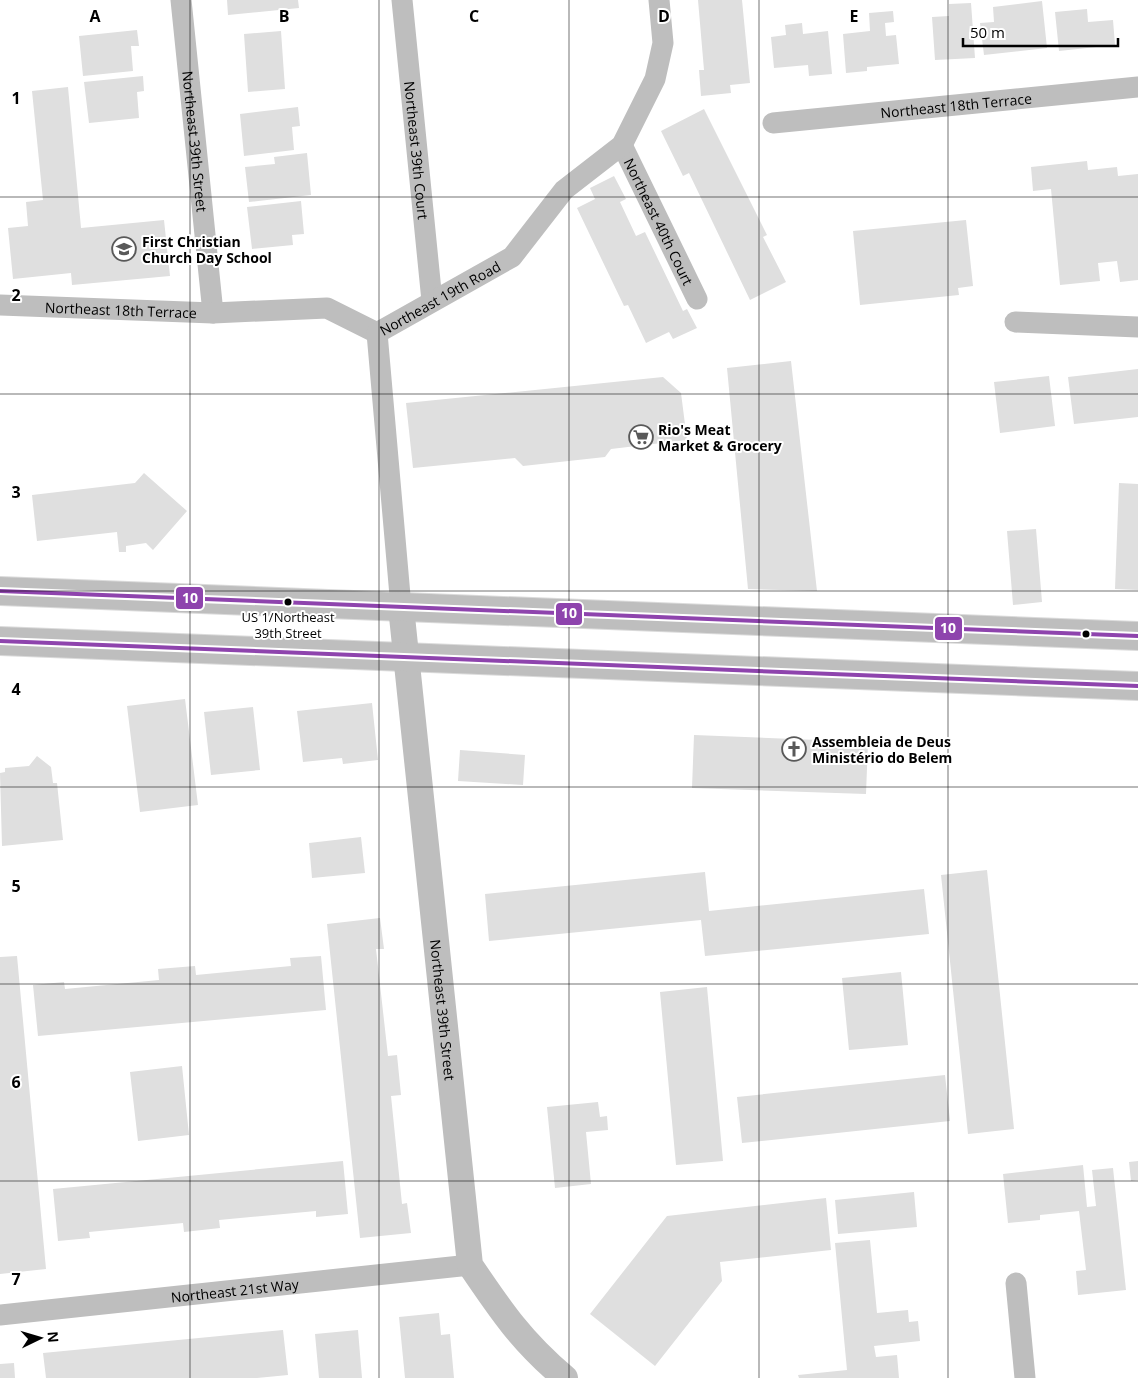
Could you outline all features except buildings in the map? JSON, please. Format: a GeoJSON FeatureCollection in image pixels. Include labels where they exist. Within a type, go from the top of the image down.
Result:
{"type":"FeatureCollection","features":[{"type":"Feature","properties":{"kind":"main road"},"geometry":{"type":"LineString","coordinates":[[0,591],[1138,636]]}},
{"type":"Feature","properties":{"kind":"main road"},"geometry":{"type":"LineString","coordinates":[[0,641],[1138,686]]}},
{"type":"Feature","properties":{"kind":"street","name":"Northeast 39th Street"},"geometry":{"type":"LineString","coordinates":[[181,0],[213,313]]}},
{"type":"Feature","properties":{"kind":"street","name":"Northeast 39th Court"},"geometry":{"type":"LineString","coordinates":[[402,0],[432,301]]}},
{"type":"Feature","properties":{"kind":"street"},"geometry":{"type":"LineString","coordinates":[[622,145],[655,79],[663,43],[659,0]]}},
{"type":"Feature","properties":{"kind":"street","name":"Northeast 18th Terrace"},"geometry":{"type":"LineString","coordinates":[[773,123],[1138,87]]}},
{"type":"Feature","properties":{"kind":"street","name":"Northeast 19th Road"},"geometry":{"type":"LineString","coordinates":[[213,313],[327,308],[377,333],[512,257],[564,190],[622,145]]}},
{"type":"Feature","properties":{"kind":"street","name":"Northeast 40th Court"},"geometry":{"type":"LineString","coordinates":[[622,145],[697,299]]}},
{"type":"Feature","properties":{"kind":"street","name":"Northeast 18th Terrace"},"geometry":{"type":"LineString","coordinates":[[0,305],[213,313]]}},
{"type":"Feature","properties":{"kind":"street"},"geometry":{"type":"LineString","coordinates":[[1015,322],[1138,327]]}},
{"type":"Feature","properties":{"kind":"street"},"geometry":{"type":"LineString","coordinates":[[377,333],[401,607]]}},
{"type":"Feature","properties":{"kind":"street","name":"Northeast 39th Street"},"geometry":{"type":"LineString","coordinates":[[401,607],[470,1265],[504,1317],[519,1335],[565,1378]]}},
{"type":"Feature","properties":{"kind":"street","name":"Northeast 21st Way"},"geometry":{"type":"LineString","coordinates":[[0,1315],[470,1265]]}},
{"type":"Feature","properties":{"kind":"street"},"geometry":{"type":"LineString","coordinates":[[1016,1283],[1024,1378]]}},
{"type":"Feature","properties":{"kind":"transit line","name":"10"},"geometry":{"type":"LineString","coordinates":[[0,591],[1138,636]]}},
{"type":"Feature","properties":{"kind":"transit line","name":"10"},"geometry":{"type":"LineString","coordinates":[[0,641],[1138,686]]}},
{"type":"Feature","properties":{"kind":"place","name":"First Christian Church Day School"},"geometry":{"type":"Point","coordinates":[124,249]}},
{"type":"Feature","properties":{"kind":"place","name":"Rio's Meat Market & Grocery"},"geometry":{"type":"Point","coordinates":[641,437]}},
{"type":"Feature","properties":{"kind":"place","name":"US 1/Northeast 39th Street"},"geometry":{"type":"Point","coordinates":[288,602]}},
{"type":"Feature","properties":{"kind":"place","name":"Assembleia de Deus Ministério do Belem"},"geometry":{"type":"Point","coordinates":[794,749]}}]}
